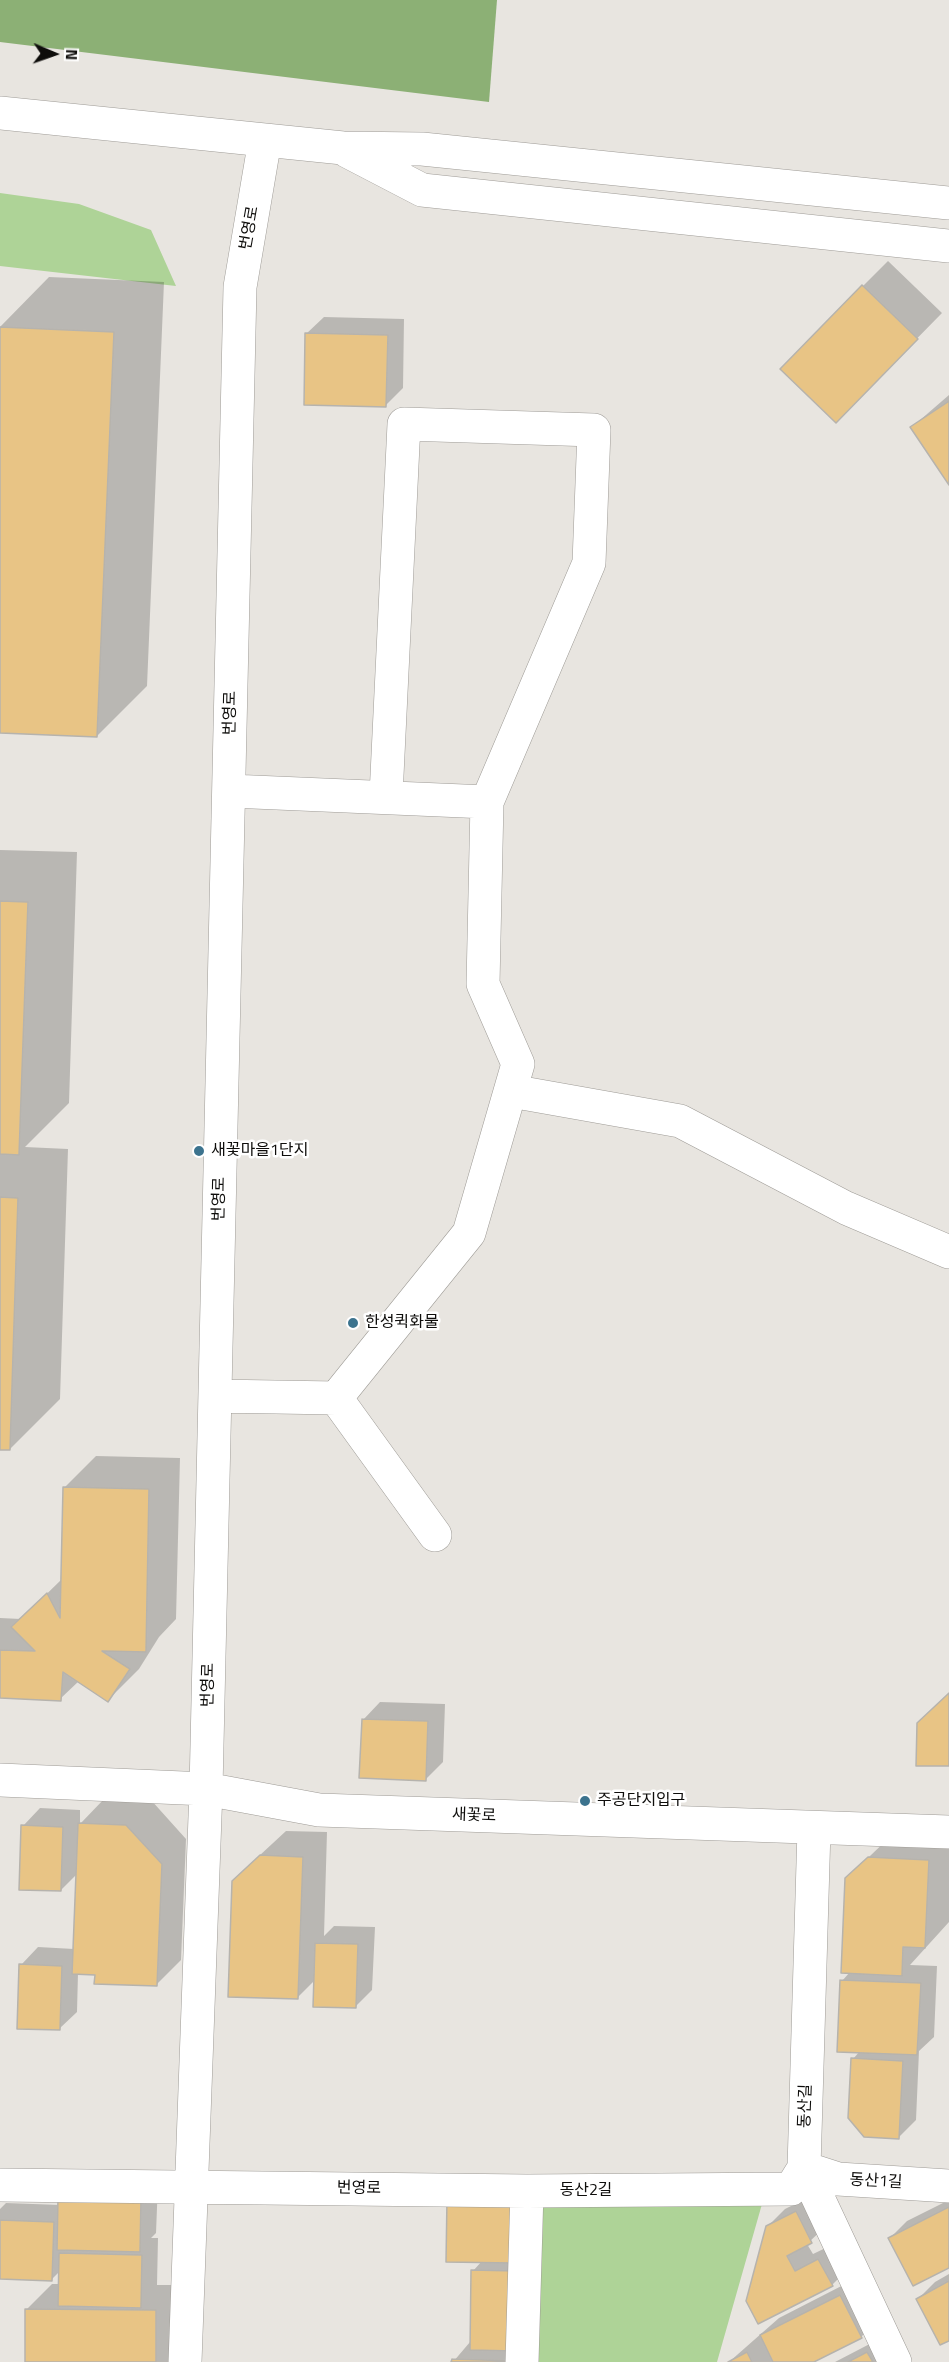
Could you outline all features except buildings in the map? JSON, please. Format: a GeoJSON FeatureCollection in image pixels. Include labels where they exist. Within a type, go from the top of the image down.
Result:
{"type":"FeatureCollection","features":[{"type":"Feature","properties":{"kind":"street"},"geometry":{"type":"LineString","coordinates":[[0,113],[343,148],[422,149],[949,203]]}},
{"type":"Feature","properties":{"kind":"street","name":"번영로"},"geometry":{"type":"LineString","coordinates":[[185,2362],[206,1789],[240,287],[266,140]]}},
{"type":"Feature","properties":{"kind":"street"},"geometry":{"type":"LineString","coordinates":[[343,148],[422,190],[949,246]]}},
{"type":"Feature","properties":{"kind":"street"},"geometry":{"type":"LineString","coordinates":[[336,1398],[469,1233],[511,1091],[518,1064],[483,984],[487,802],[589,563],[594,430],[404,424],[386,796]]}},
{"type":"Feature","properties":{"kind":"street"},"geometry":{"type":"LineString","coordinates":[[230,791],[487,802]]}},
{"type":"Feature","properties":{"kind":"street"},"geometry":{"type":"LineString","coordinates":[[511,1091],[680,1121],[846,1208],[949,1252]]}},
{"type":"Feature","properties":{"kind":"street"},"geometry":{"type":"LineString","coordinates":[[216,1396],[336,1398]]}},
{"type":"Feature","properties":{"kind":"street"},"geometry":{"type":"LineString","coordinates":[[336,1398],[435,1535]]}},
{"type":"Feature","properties":{"kind":"street","name":"새꽃로"},"geometry":{"type":"LineString","coordinates":[[0,1780],[206,1789],[319,1810],[949,1832]]}},
{"type":"Feature","properties":{"kind":"street","name":"동산길"},"geometry":{"type":"LineString","coordinates":[[814,1829],[804,2169],[895,2362]]}},
{"type":"Feature","properties":{"kind":"street","name":"동산1길"},"geometry":{"type":"LineString","coordinates":[[804,2169],[838,2180],[949,2186]]}},
{"type":"Feature","properties":{"kind":"street","name":"동산2길"},"geometry":{"type":"LineString","coordinates":[[527,2191],[790,2189],[804,2169]]}},
{"type":"Feature","properties":{"kind":"street","name":"번영로"},"geometry":{"type":"LineString","coordinates":[[0,2185],[527,2191]]}},
{"type":"Feature","properties":{"kind":"street"},"geometry":{"type":"LineString","coordinates":[[522,2362],[527,2191]]}},
{"type":"Feature","properties":{"kind":"green space"},"geometry":{"type":"Polygon","coordinates":[[[0,0],[497,0],[489,102],[0,42],[0,0]]]}},
{"type":"Feature","properties":{"kind":"green space"},"geometry":{"type":"Polygon","coordinates":[[[0,193],[79,204],[151,230],[176,286],[0,266],[0,193]]]}},
{"type":"Feature","properties":{"kind":"green space"},"geometry":{"type":"Polygon","coordinates":[[[539,2201],[762,2204],[717,2362],[535,2362],[539,2201]]]}},
{"type":"Feature","properties":{"kind":"place","name":"새꽃마을1단지"},"geometry":{"type":"Point","coordinates":[199,1151]}},
{"type":"Feature","properties":{"kind":"place","name":"한성퀵화물"},"geometry":{"type":"Point","coordinates":[353,1323]}},
{"type":"Feature","properties":{"kind":"place","name":"주공단지입구"},"geometry":{"type":"Point","coordinates":[585,1801]}}]}
